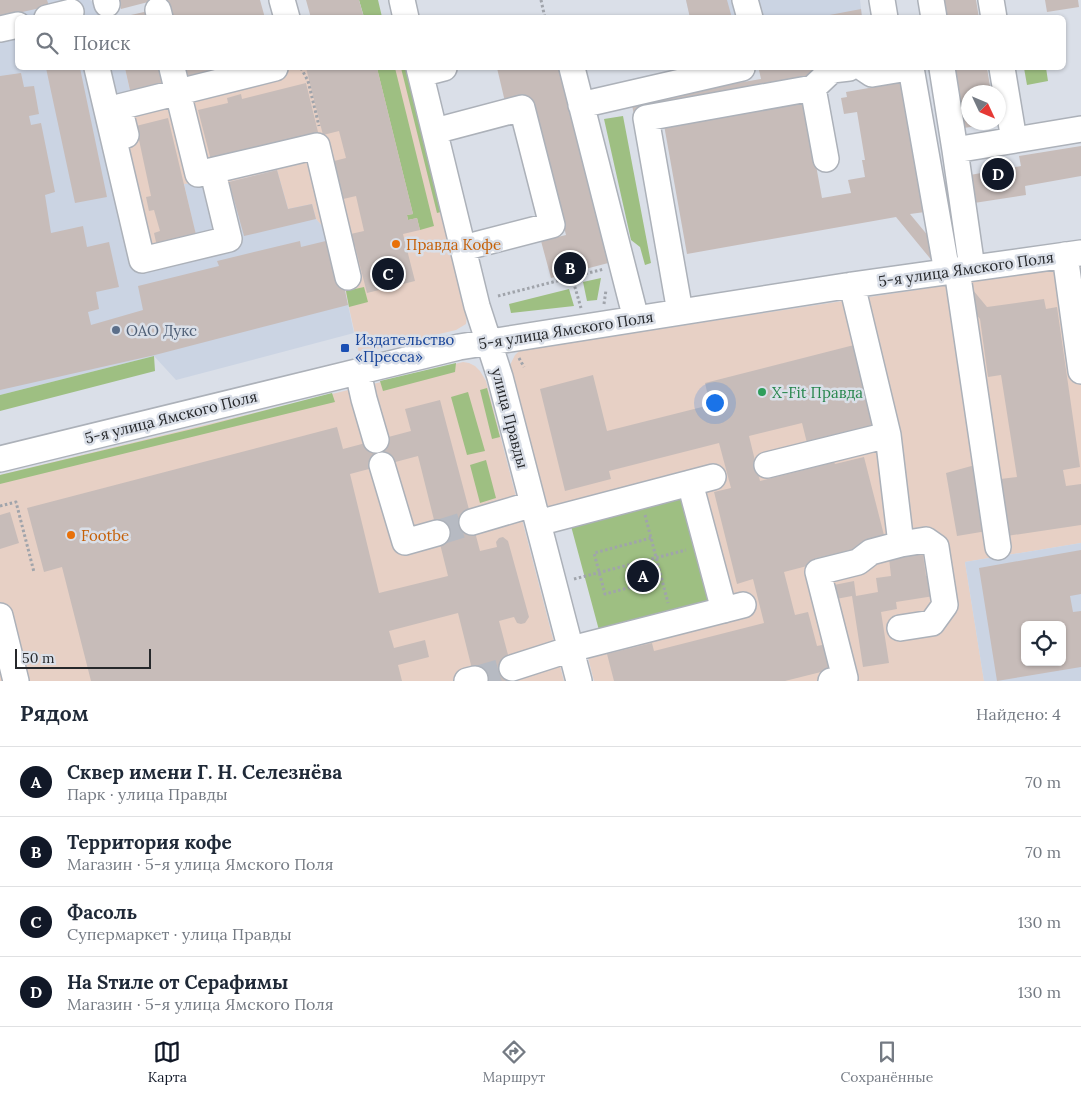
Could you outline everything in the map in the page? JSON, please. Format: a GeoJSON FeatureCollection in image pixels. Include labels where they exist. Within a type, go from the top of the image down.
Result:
{"type":"FeatureCollection","features":[{"type":"Feature","properties":{"kind":"street"},"geometry":{"type":"LineString","coordinates":[[282,0],[286,15]]}},
{"type":"Feature","properties":{"kind":"street"},"geometry":{"type":"LineString","coordinates":[[402,0],[405,15]]}},
{"type":"Feature","properties":{"kind":"street"},"geometry":{"type":"LineString","coordinates":[[745,0],[749,15]]}},
{"type":"Feature","properties":{"kind":"street"},"geometry":{"type":"LineString","coordinates":[[882,0],[884,15]]}},
{"type":"Feature","properties":{"kind":"street"},"geometry":{"type":"LineString","coordinates":[[931,0],[934,15]]}},
{"type":"Feature","properties":{"kind":"street"},"geometry":{"type":"LineString","coordinates":[[991,0],[994,15]]}},
{"type":"Feature","properties":{"kind":"street"},"geometry":{"type":"LineString","coordinates":[[56,15],[71,10]]}},
{"type":"Feature","properties":{"kind":"street"},"geometry":{"type":"LineString","coordinates":[[0,29],[15,26]]}},
{"type":"Feature","properties":{"kind":"street"},"geometry":{"type":"LineString","coordinates":[[97,70],[142,260],[229,239],[215,181]]}},
{"type":"Feature","properties":{"kind":"street"},"geometry":{"type":"LineString","coordinates":[[172,70],[198,174],[317,146],[348,277]]}},
{"type":"Feature","properties":{"kind":"street"},"geometry":{"type":"LineString","coordinates":[[148,222],[119,107],[267,70]]}},
{"type":"Feature","properties":{"kind":"street"},"geometry":{"type":"LineString","coordinates":[[572,70],[636,318]]}},
{"type":"Feature","properties":{"kind":"street"},"geometry":{"type":"LineString","coordinates":[[581,105],[733,70]]}},
{"type":"Feature","properties":{"kind":"street"},"geometry":{"type":"LineString","coordinates":[[680,312],[646,118],[814,88],[832,70]]}},
{"type":"Feature","properties":{"kind":"street"},"geometry":{"type":"LineString","coordinates":[[866,70],[872,74],[897,70]]}},
{"type":"Feature","properties":{"kind":"street"},"geometry":{"type":"LineString","coordinates":[[910,70],[959,270],[998,547]]}},
{"type":"Feature","properties":{"kind":"street"},"geometry":{"type":"LineString","coordinates":[[942,70],[955,150],[959,270]]}},
{"type":"Feature","properties":{"kind":"street"},"geometry":{"type":"LineString","coordinates":[[1002,70],[1014,140]]}},
{"type":"Feature","properties":{"kind":"street","name":"улица Правды"},"geometry":{"type":"LineString","coordinates":[[420,71],[477,306],[490,342],[579,681]]}},
{"type":"Feature","properties":{"kind":"street"},"geometry":{"type":"LineString","coordinates":[[814,88],[826,160]]}},
{"type":"Feature","properties":{"kind":"street"},"geometry":{"type":"LineString","coordinates":[[435,131],[522,108],[552,225],[464,248]]}},
{"type":"Feature","properties":{"kind":"street"},"geometry":{"type":"LineString","coordinates":[[955,150],[1081,129]]}},
{"type":"Feature","properties":{"kind":"street"},"geometry":{"type":"LineString","coordinates":[[1073,254],[1081,372]]}},
{"type":"Feature","properties":{"kind":"street","name":"5-я улица Ямского Поля"},"geometry":{"type":"LineString","coordinates":[[0,459],[459,346],[852,285],[1073,254]]}},
{"type":"Feature","properties":{"kind":"street"},"geometry":{"type":"LineString","coordinates":[[852,285],[888,435],[901,544]]}},
{"type":"Feature","properties":{"kind":"street"},"geometry":{"type":"LineString","coordinates":[[358,372],[376,440]]}},
{"type":"Feature","properties":{"kind":"street"},"geometry":{"type":"LineString","coordinates":[[767,466],[888,435]]}},
{"type":"Feature","properties":{"kind":"street"},"geometry":{"type":"LineString","coordinates":[[382,465],[405,542],[437,533]]}},
{"type":"Feature","properties":{"kind":"street"},"geometry":{"type":"LineString","coordinates":[[472,522],[535,513],[701,480],[733,608],[571,649],[512,668]]}},
{"type":"Feature","properties":{"kind":"street"},"geometry":{"type":"LineString","coordinates":[[831,681],[845,678],[818,572],[858,562],[871,552],[926,540],[936,547],[945,605],[932,623],[900,628]]}},
{"type":"Feature","properties":{"kind":"street"},"geometry":{"type":"LineString","coordinates":[[0,616],[16,681]]}},
{"type":"Feature","properties":{"kind":"path"},"geometry":{"type":"LineString","coordinates":[[541,0],[544,15]]}},
{"type":"Feature","properties":{"kind":"path"},"geometry":{"type":"LineString","coordinates":[[302,70],[308,82],[322,140],[317,146]]}},
{"type":"Feature","properties":{"kind":"path"},"geometry":{"type":"LineString","coordinates":[[498,296],[622,264]]}},
{"type":"Feature","properties":{"kind":"path"},"geometry":{"type":"LineString","coordinates":[[572,277],[581,310]]}},
{"type":"Feature","properties":{"kind":"path"},"geometry":{"type":"LineString","coordinates":[[0,506],[16,502],[34,572]]}},
{"type":"Feature","properties":{"kind":"path"},"geometry":{"type":"LineString","coordinates":[[643,507],[669,606]]}},
{"type":"Feature","properties":{"kind":"path"},"geometry":{"type":"LineString","coordinates":[[651,538],[594,553],[605,594],[662,579]]}},
{"type":"Feature","properties":{"kind":"path"},"geometry":{"type":"LineString","coordinates":[[572,580],[687,550]]}},
{"type":"Feature","properties":{"kind":"shaded area"},"geometry":{"type":"Polygon","coordinates":[[[0,0],[90,0],[109,15],[15,15],[15,70],[125,70],[132,99],[111,104],[147,256],[198,245],[184,184],[229,182],[277,170],[288,209],[312,204],[316,219],[334,239],[354,333],[176,380],[154,356],[0,395],[0,0]]]}},
{"type":"Feature","properties":{"kind":"shaded area"},"geometry":{"type":"Polygon","coordinates":[[[686,0],[860,0],[862,15],[690,15],[686,0]]]}},
{"type":"Feature","properties":{"kind":"shaded area"},"geometry":{"type":"Polygon","coordinates":[[[125,70],[408,70],[467,315],[466,324],[456,330],[359,353],[334,239],[316,219],[288,209],[229,182],[184,184],[198,245],[147,256],[111,104],[132,99],[125,70]]]}},
{"type":"Feature","properties":{"kind":"shaded area"},"geometry":{"type":"Polygon","coordinates":[[[1081,265],[1081,543],[965,562],[984,681],[594,681],[583,638],[710,605],[681,497],[554,530],[510,365],[520,350],[1081,265]]]}},
{"type":"Feature","properties":{"kind":"shaded area"},"geometry":{"type":"Polygon","coordinates":[[[463,362],[475,366],[486,381],[564,681],[0,681],[0,475],[463,362]]]}},
{"type":"Feature","properties":{"kind":"shaded area"},"geometry":{"type":"Polygon","coordinates":[[[1081,543],[1081,681],[984,681],[965,562],[1081,543]]]}},
{"type":"Feature","properties":{"kind":"green space"},"geometry":{"type":"Polygon","coordinates":[[[359,0],[378,0],[382,15],[363,15],[359,0]]]}},
{"type":"Feature","properties":{"kind":"green space"},"geometry":{"type":"Polygon","coordinates":[[[377,70],[395,70],[434,226],[420,230],[417,218],[408,220],[407,215],[413,214],[377,70]]]}},
{"type":"Feature","properties":{"kind":"green space"},"geometry":{"type":"Polygon","coordinates":[[[401,70],[409,70],[444,211],[437,213],[401,70]]]}},
{"type":"Feature","properties":{"kind":"green space"},"geometry":{"type":"Polygon","coordinates":[[[1024,70],[1046,70],[1048,81],[1027,85],[1024,70]]]}},
{"type":"Feature","properties":{"kind":"green space"},"geometry":{"type":"Polygon","coordinates":[[[623,116],[651,263],[645,265],[640,247],[631,240],[604,119],[623,116]]]}},
{"type":"Feature","properties":{"kind":"green space"},"geometry":{"type":"Polygon","coordinates":[[[601,278],[597,300],[587,301],[583,282],[601,278]]]}},
{"type":"Feature","properties":{"kind":"green space"},"geometry":{"type":"Polygon","coordinates":[[[364,287],[368,302],[349,307],[346,291],[364,287]]]}},
{"type":"Feature","properties":{"kind":"green space"},"geometry":{"type":"Polygon","coordinates":[[[569,289],[574,306],[511,313],[509,304],[569,289]]]}},
{"type":"Feature","properties":{"kind":"green space"},"geometry":{"type":"Polygon","coordinates":[[[154,356],[155,371],[0,411],[0,395],[154,356]]]}},
{"type":"Feature","properties":{"kind":"green space"},"geometry":{"type":"Polygon","coordinates":[[[456,363],[455,372],[383,391],[380,381],[456,363]]]}},
{"type":"Feature","properties":{"kind":"green space"},"geometry":{"type":"Polygon","coordinates":[[[487,388],[500,437],[492,439],[480,390],[487,388]]]}},
{"type":"Feature","properties":{"kind":"green space"},"geometry":{"type":"Polygon","coordinates":[[[468,392],[485,451],[467,455],[451,397],[468,392]]]}},
{"type":"Feature","properties":{"kind":"green space"},"geometry":{"type":"Polygon","coordinates":[[[332,393],[335,402],[0,484],[0,475],[205,426],[332,393]]]}},
{"type":"Feature","properties":{"kind":"green space"},"geometry":{"type":"Polygon","coordinates":[[[486,460],[496,498],[480,503],[470,465],[486,460]]]}},
{"type":"Feature","properties":{"kind":"green space"},"geometry":{"type":"Polygon","coordinates":[[[681,497],[710,605],[600,634],[571,526],[681,497]]]}},
{"type":"Feature","properties":{"kind":"building"},"geometry":{"type":"Polygon","coordinates":[[[0,0],[47,0],[49,6],[0,17],[0,0]]]}},
{"type":"Feature","properties":{"kind":"building"},"geometry":{"type":"Polygon","coordinates":[[[119,0],[152,0],[152,1],[121,9],[119,0]]]}},
{"type":"Feature","properties":{"kind":"building"},"geometry":{"type":"Polygon","coordinates":[[[161,0],[260,0],[264,15],[164,15],[161,0]]]}},
{"type":"Feature","properties":{"kind":"building"},"geometry":{"type":"Polygon","coordinates":[[[306,0],[359,0],[363,15],[310,15],[306,0]]]}},
{"type":"Feature","properties":{"kind":"building"},"geometry":{"type":"Polygon","coordinates":[[[686,0],[727,0],[731,15],[689,15],[686,0]]]}},
{"type":"Feature","properties":{"kind":"building"},"geometry":{"type":"Polygon","coordinates":[[[943,0],[976,0],[978,15],[946,15],[943,0]]]}},
{"type":"Feature","properties":{"kind":"building"},"geometry":{"type":"Polygon","coordinates":[[[1045,0],[1078,0],[1079,7],[1047,12],[1045,0]]]}},
{"type":"Feature","properties":{"kind":"building"},"geometry":{"type":"Polygon","coordinates":[[[861,9],[862,15],[830,15],[861,9]]]}},
{"type":"Feature","properties":{"kind":"building"},"geometry":{"type":"Polygon","coordinates":[[[153,10],[154,15],[131,15],[153,10]]]}},
{"type":"Feature","properties":{"kind":"building"},"geometry":{"type":"Polygon","coordinates":[[[46,70],[80,70],[107,197],[75,203],[46,70]]]}},
{"type":"Feature","properties":{"kind":"building"},"geometry":{"type":"Polygon","coordinates":[[[125,70],[167,70],[172,90],[132,99],[125,70]]]}},
{"type":"Feature","properties":{"kind":"building"},"geometry":{"type":"Polygon","coordinates":[[[178,70],[244,70],[182,86],[178,70]]]}},
{"type":"Feature","properties":{"kind":"building"},"geometry":{"type":"Polygon","coordinates":[[[307,70],[377,70],[413,214],[407,215],[408,220],[417,218],[420,230],[403,234],[415,281],[367,293],[355,246],[349,248],[346,235],[364,231],[356,196],[339,200],[330,162],[346,158],[339,131],[323,135],[307,70]]]}},
{"type":"Feature","properties":{"kind":"building"},"geometry":{"type":"Polygon","coordinates":[[[497,70],[569,70],[612,262],[551,278],[541,241],[566,235],[541,137],[531,99],[506,106],[497,70]]]}},
{"type":"Feature","properties":{"kind":"building"},"geometry":{"type":"Polygon","coordinates":[[[759,70],[820,70],[821,76],[662,106],[660,96],[761,79],[759,70]]]}},
{"type":"Feature","properties":{"kind":"building"},"geometry":{"type":"Polygon","coordinates":[[[954,70],[987,70],[990,85],[961,85],[961,110],[954,70]]]}},
{"type":"Feature","properties":{"kind":"building"},"geometry":{"type":"Polygon","coordinates":[[[21,73],[24,87],[34,86],[39,114],[29,116],[31,125],[41,123],[55,192],[45,195],[51,233],[83,226],[87,247],[109,242],[119,287],[96,292],[99,309],[88,312],[91,325],[143,310],[138,286],[219,266],[217,261],[300,241],[301,247],[334,239],[348,305],[155,355],[0,390],[0,76],[21,73]]]}},
{"type":"Feature","properties":{"kind":"building"},"geometry":{"type":"Polygon","coordinates":[[[903,82],[925,212],[910,214],[987,307],[1044,299],[1046,309],[1057,307],[1080,467],[1063,470],[1066,486],[1081,484],[1081,525],[1000,537],[992,480],[1017,477],[1001,375],[988,377],[980,319],[896,217],[687,254],[664,125],[804,100],[822,198],[851,193],[848,180],[865,177],[862,160],[865,160],[857,112],[844,114],[841,98],[847,97],[846,92],[903,82]]]}},
{"type":"Feature","properties":{"kind":"building"},"geometry":{"type":"Polygon","coordinates":[[[306,83],[319,136],[212,164],[198,110],[228,103],[227,98],[241,94],[242,99],[306,83]]]}},
{"type":"Feature","properties":{"kind":"building"},"geometry":{"type":"Polygon","coordinates":[[[650,96],[653,112],[634,115],[631,100],[650,96]]]}},
{"type":"Feature","properties":{"kind":"building"},"geometry":{"type":"Polygon","coordinates":[[[168,118],[198,243],[158,251],[154,233],[160,231],[154,210],[149,211],[146,197],[151,196],[136,126],[168,118]]]}},
{"type":"Feature","properties":{"kind":"building"},"geometry":{"type":"Polygon","coordinates":[[[1081,146],[1081,176],[1025,186],[1026,195],[974,203],[970,175],[1021,166],[1019,156],[1081,146]]]}},
{"type":"Feature","properties":{"kind":"building"},"geometry":{"type":"Polygon","coordinates":[[[277,170],[288,209],[312,204],[316,219],[244,236],[229,182],[277,170]]]}},
{"type":"Feature","properties":{"kind":"building"},"geometry":{"type":"Polygon","coordinates":[[[858,344],[878,425],[807,443],[802,423],[749,436],[760,481],[834,462],[835,464],[864,457],[886,543],[857,553],[784,572],[795,615],[808,612],[817,646],[827,644],[833,669],[785,681],[614,681],[607,654],[652,643],[654,651],[764,623],[753,579],[737,584],[714,492],[731,488],[719,443],[609,471],[611,479],[565,491],[540,389],[593,375],[607,431],[710,405],[705,383],[858,344]]]}},
{"type":"Feature","properties":{"kind":"building"},"geometry":{"type":"Polygon","coordinates":[[[440,400],[480,551],[497,547],[496,542],[499,538],[503,537],[508,541],[529,617],[525,623],[521,624],[517,623],[514,617],[499,621],[515,681],[475,681],[458,613],[389,631],[394,648],[425,640],[429,657],[398,665],[402,681],[91,681],[62,567],[44,572],[27,508],[337,427],[343,449],[411,431],[405,409],[440,400]],[[418,456],[350,474],[379,593],[448,576],[418,456]]]}},
{"type":"Feature","properties":{"kind":"building"},"geometry":{"type":"Polygon","coordinates":[[[975,465],[987,531],[957,536],[946,473],[975,465]]]}},
{"type":"Feature","properties":{"kind":"building"},"geometry":{"type":"Polygon","coordinates":[[[10,512],[19,543],[0,549],[0,515],[10,512]]]}},
{"type":"Feature","properties":{"kind":"building"},"geometry":{"type":"Polygon","coordinates":[[[922,548],[926,576],[931,575],[934,596],[896,602],[897,609],[881,612],[889,663],[863,667],[852,596],[836,599],[834,585],[854,581],[856,596],[878,592],[876,578],[891,576],[889,558],[922,548]]]}},
{"type":"Feature","properties":{"kind":"building"},"geometry":{"type":"Polygon","coordinates":[[[1081,550],[1081,594],[1070,596],[1073,612],[1081,611],[1081,667],[997,681],[979,568],[1081,550]]]}},
{"type":"Feature","properties":{"kind":"tunnel"},"geometry":{"type":"LineString","coordinates":[[437,533],[472,522]]}},
{"type":"Feature","properties":{"kind":"tunnel"},"geometry":{"type":"LineString","coordinates":[[475,679],[512,668]]}},
{"type":"Feature","properties":{"kind":"place","name":"На Sтиле от Серафимы"},"geometry":{"type":"Point","coordinates":[998,174]}},
{"type":"Feature","properties":{"kind":"place","name":"Правда Кофе"},"geometry":{"type":"Point","coordinates":[396,244]}},
{"type":"Feature","properties":{"kind":"place","name":"Территория кофе"},"geometry":{"type":"Point","coordinates":[570,268]}},
{"type":"Feature","properties":{"kind":"place","name":"Фасоль"},"geometry":{"type":"Point","coordinates":[388,274]}},
{"type":"Feature","properties":{"kind":"place","name":"OAO Дукс"},"geometry":{"type":"Point","coordinates":[116,330]}},
{"type":"Feature","properties":{"kind":"place","name":"Издательство «Пресса»"},"geometry":{"type":"Point","coordinates":[345,348]}},
{"type":"Feature","properties":{"kind":"place","name":"X-Fit Правда"},"geometry":{"type":"Point","coordinates":[762,392]}},
{"type":"Feature","properties":{"kind":"place","name":"Footbe"},"geometry":{"type":"Point","coordinates":[71,535]}},
{"type":"Feature","properties":{"kind":"place","name":"Сквер имени Г. Н. Селезнёва"},"geometry":{"type":"Point","coordinates":[643,576]}}]}
